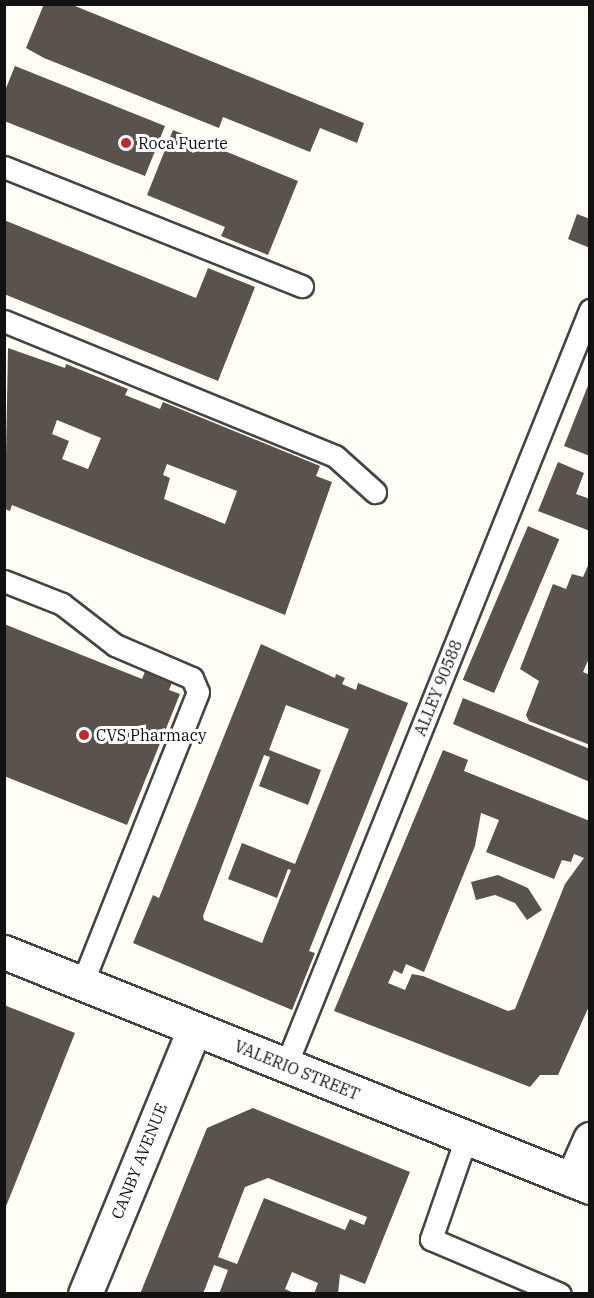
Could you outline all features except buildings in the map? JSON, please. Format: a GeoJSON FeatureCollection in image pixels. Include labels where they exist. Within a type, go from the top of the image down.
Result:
{"type":"FeatureCollection","features":[{"type":"Feature","properties":{"kind":"street","name":"VALERIO STREET"},"geometry":{"type":"LineString","coordinates":[[4,952],[581,1183]]}},
{"type":"Feature","properties":{"kind":"street","name":"CANBY AVENUE"},"geometry":{"type":"LineString","coordinates":[[85,1293],[194,1029]]}},
{"type":"Feature","properties":{"kind":"street"},"geometry":{"type":"LineString","coordinates":[[581,1183],[590,1139]]}},
{"type":"Feature","properties":{"kind":"lane"},"geometry":{"type":"LineString","coordinates":[[4,167],[302,286]]}},
{"type":"Feature","properties":{"kind":"lane","name":"ALLEY 90588"},"geometry":{"type":"LineString","coordinates":[[286,1065],[590,310]]}},
{"type":"Feature","properties":{"kind":"lane"},"geometry":{"type":"LineString","coordinates":[[4,321],[335,456],[375,492]]}},
{"type":"Feature","properties":{"kind":"lane"},"geometry":{"type":"LineString","coordinates":[[4,581],[62,604],[115,645],[192,678],[198,692],[82,983]]}},
{"type":"Feature","properties":{"kind":"lane"},"geometry":{"type":"LineString","coordinates":[[466,1138],[431,1239],[560,1293]]}},
{"type":"Feature","properties":{"kind":"place","name":"Roca Fuerte"},"geometry":{"type":"Point","coordinates":[126,143]}},
{"type":"Feature","properties":{"kind":"place","name":"CVS Pharmacy"},"geometry":{"type":"Point","coordinates":[84,735]}}]}
